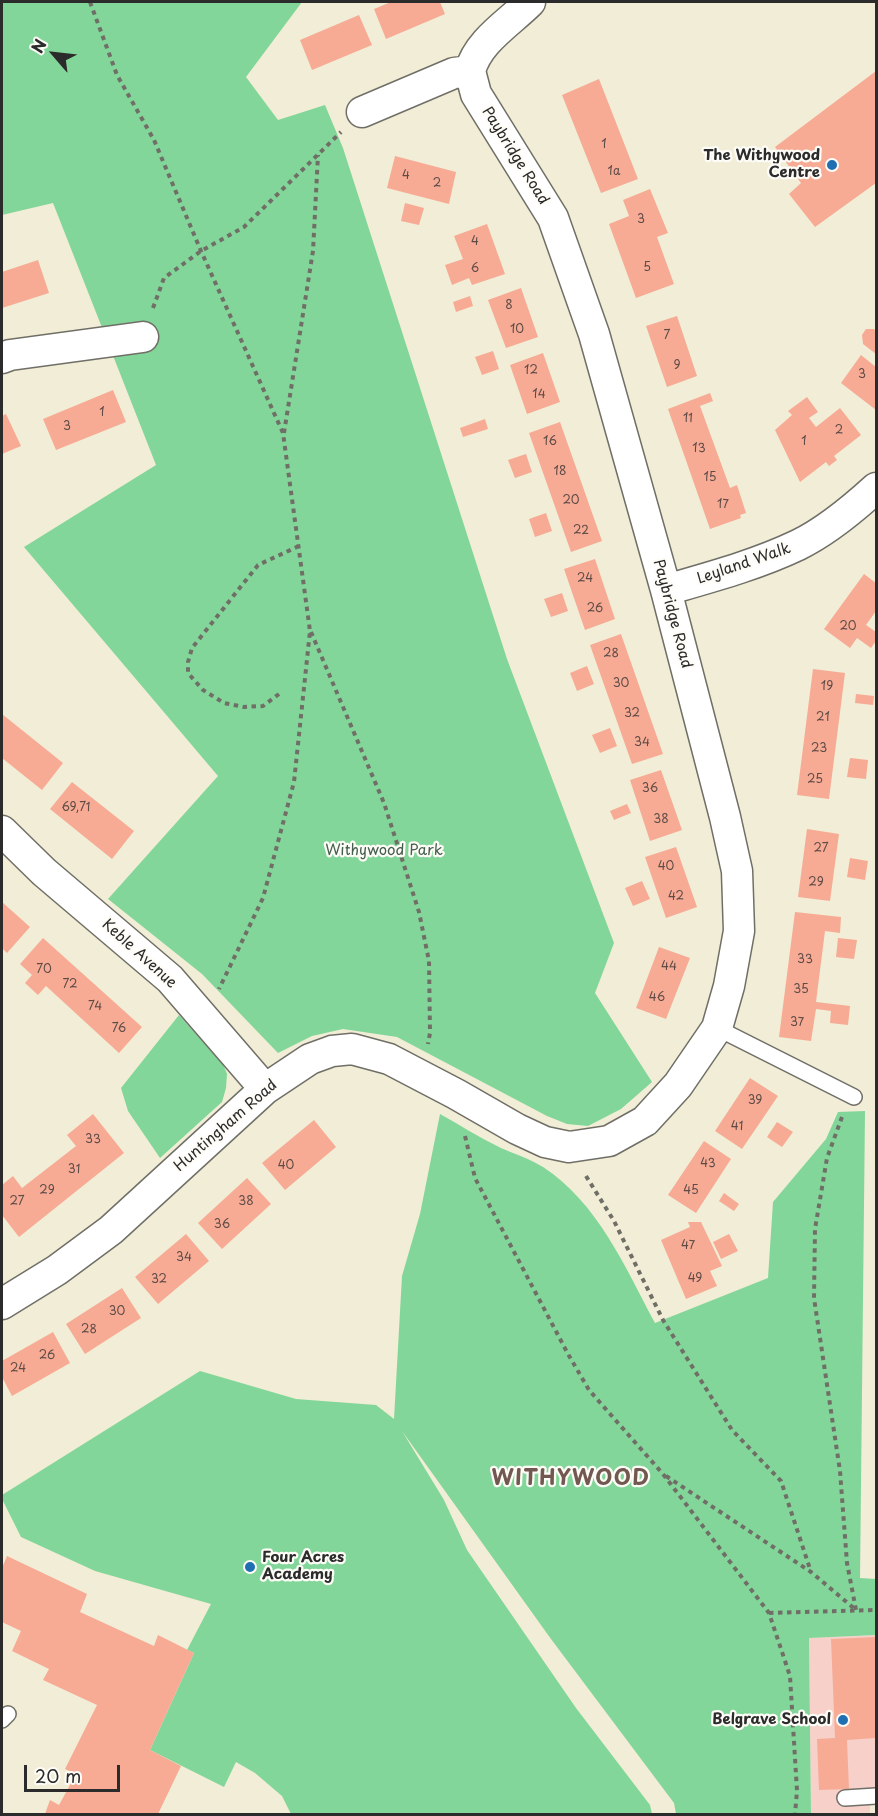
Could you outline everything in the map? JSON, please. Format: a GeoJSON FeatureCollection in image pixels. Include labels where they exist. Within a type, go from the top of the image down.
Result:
{"type":"FeatureCollection","features":[{"type":"Feature","properties":{"kind":"street"},"geometry":{"type":"LineString","coordinates":[[362,112],[454,73],[470,71],[473,58],[480,47],[530,2]]}},
{"type":"Feature","properties":{"kind":"street","name":"Paybridge Road"},"geometry":{"type":"LineString","coordinates":[[470,71],[476,93],[554,218],[594,334],[666,590],[737,871],[739,931],[729,986],[717,1028],[678,1085],[645,1121],[609,1141]]}},
{"type":"Feature","properties":{"kind":"street"},"geometry":{"type":"LineString","coordinates":[[2,358],[143,337]]}},
{"type":"Feature","properties":{"kind":"street","name":"Leyland Walk"},"geometry":{"type":"LineString","coordinates":[[666,590],[754,564],[800,544],[839,520],[876,488]]}},
{"type":"Feature","properties":{"kind":"street","name":"Keble Avenue"},"geometry":{"type":"LineString","coordinates":[[2,831],[44,872],[170,979],[265,1089]]}},
{"type":"Feature","properties":{"kind":"street","name":"Huntingham Road"},"geometry":{"type":"LineString","coordinates":[[2,1305],[57,1270],[111,1230],[265,1089],[310,1059],[332,1051],[352,1049],[389,1059],[545,1142],[569,1147],[609,1141]]}},
{"type":"Feature","properties":{"kind":"lane"},"geometry":{"type":"LineString","coordinates":[[717,1028],[849,1095]]}},
{"type":"Feature","properties":{"kind":"lane"},"geometry":{"type":"LineString","coordinates":[[845,1798],[876,1796]]}},
{"type":"Feature","properties":{"kind":"path"},"geometry":{"type":"LineString","coordinates":[[90,2],[117,75],[154,140],[284,433]]}},
{"type":"Feature","properties":{"kind":"path"},"geometry":{"type":"LineString","coordinates":[[143,337],[164,278],[201,250],[244,227],[362,112]]}},
{"type":"Feature","properties":{"kind":"path"},"geometry":{"type":"LineString","coordinates":[[205,1020],[263,898],[294,782],[310,631],[284,433],[313,251],[318,154]]}},
{"type":"Feature","properties":{"kind":"path"},"geometry":{"type":"LineString","coordinates":[[279,694],[263,706],[244,707],[224,703],[203,690],[188,673],[188,662],[192,648],[258,565],[299,546]]}},
{"type":"Feature","properties":{"kind":"path"},"geometry":{"type":"LineString","coordinates":[[310,631],[384,803],[419,912],[429,961],[430,1033],[421,1075]]}},
{"type":"Feature","properties":{"kind":"path"},"geometry":{"type":"LineString","coordinates":[[456,1094],[475,1178],[567,1354],[589,1390],[663,1474],[769,1613],[790,1676],[797,1791],[795,1815]]}},
{"type":"Feature","properties":{"kind":"path"},"geometry":{"type":"LineString","coordinates":[[849,1095],[827,1158],[815,1229],[814,1298],[840,1471],[847,1563],[856,1610]]}},
{"type":"Feature","properties":{"kind":"path"},"geometry":{"type":"LineString","coordinates":[[569,1147],[614,1221],[663,1320],[732,1430],[781,1481],[811,1572]]}},
{"type":"Feature","properties":{"kind":"path"},"geometry":{"type":"LineString","coordinates":[[663,1474],[811,1572],[856,1610]]}},
{"type":"Feature","properties":{"kind":"path"},"geometry":{"type":"LineString","coordinates":[[769,1613],[876,1610]]}},
{"type":"Feature","properties":{"kind":"shaded area","name":"Belgrave School"},"geometry":{"type":"Polygon","coordinates":[[[876,1635],[876,1802],[870,1803],[870,1814],[811,1814],[809,1638],[876,1635]]]}},
{"type":"Feature","properties":{"kind":"green space","name":"Withywood Park"},"geometry":{"type":"Polygon","coordinates":[[[2,2],[302,2],[246,77],[278,120],[325,105],[343,148],[507,659],[614,943],[595,993],[652,1082],[621,1109],[588,1126],[567,1124],[547,1116],[397,1037],[343,1029],[312,1036],[278,1053],[202,974],[108,899],[218,776],[24,547],[156,465],[53,203],[2,215],[2,2]]]}},
{"type":"Feature","properties":{"kind":"green space"},"geometry":{"type":"Polygon","coordinates":[[[179,1015],[223,1064],[227,1074],[226,1088],[222,1102],[160,1158],[128,1111],[121,1088],[179,1015]]]}},
{"type":"Feature","properties":{"kind":"green space"},"geometry":{"type":"Polygon","coordinates":[[[865,1111],[860,1578],[876,1579],[876,1635],[809,1638],[811,1814],[676,1814],[674,1803],[551,1639],[402,1431],[444,1500],[467,1550],[576,1708],[650,1805],[652,1814],[291,1814],[282,1796],[255,1773],[236,1762],[224,1787],[150,1750],[194,1653],[187,1650],[211,1604],[95,1571],[21,1537],[2,1495],[200,1371],[296,1399],[376,1405],[394,1419],[402,1276],[420,1214],[440,1114],[493,1144],[538,1164],[562,1182],[595,1217],[621,1259],[655,1323],[768,1278],[773,1202],[826,1139],[838,1112],[865,1111]]]}},
{"type":"Feature","properties":{"kind":"building"},"geometry":{"type":"Polygon","coordinates":[[[391,2],[440,2],[445,14],[386,39],[374,9],[391,2]]]}},
{"type":"Feature","properties":{"kind":"building"},"geometry":{"type":"Polygon","coordinates":[[[359,15],[372,45],[312,70],[300,40],[359,15]]]}},
{"type":"Feature","properties":{"kind":"building","name":"The Withywood Centre"},"geometry":{"type":"Polygon","coordinates":[[[876,71],[876,183],[815,227],[789,194],[801,183],[775,147],[876,71]]]}},
{"type":"Feature","properties":{"kind":"building"},"geometry":{"type":"Polygon","coordinates":[[[599,79],[638,179],[601,193],[562,95],[599,79]]]}},
{"type":"Feature","properties":{"kind":"building"},"geometry":{"type":"Polygon","coordinates":[[[395,156],[456,172],[449,204],[387,188],[395,156]]]}},
{"type":"Feature","properties":{"kind":"building"},"geometry":{"type":"Polygon","coordinates":[[[650,189],[668,233],[657,237],[674,284],[636,298],[609,224],[629,216],[623,200],[650,189]]]}},
{"type":"Feature","properties":{"kind":"building"},"geometry":{"type":"Polygon","coordinates":[[[405,203],[424,208],[419,225],[401,221],[405,203]]]}},
{"type":"Feature","properties":{"kind":"building"},"geometry":{"type":"Polygon","coordinates":[[[487,224],[505,274],[472,285],[469,278],[452,285],[445,265],[463,259],[454,236],[487,224]]]}},
{"type":"Feature","properties":{"kind":"building"},"geometry":{"type":"Polygon","coordinates":[[[38,260],[49,293],[2,308],[2,272],[38,260]]]}},
{"type":"Feature","properties":{"kind":"building"},"geometry":{"type":"Polygon","coordinates":[[[521,288],[538,337],[506,348],[488,300],[521,288]]]}},
{"type":"Feature","properties":{"kind":"building"},"geometry":{"type":"Polygon","coordinates":[[[470,296],[473,306],[456,312],[453,302],[470,296]]]}},
{"type":"Feature","properties":{"kind":"building"},"geometry":{"type":"Polygon","coordinates":[[[677,316],[697,376],[667,387],[646,326],[677,316]]]}},
{"type":"Feature","properties":{"kind":"building"},"geometry":{"type":"Polygon","coordinates":[[[866,329],[876,331],[876,354],[863,344],[862,335],[866,329]]]}},
{"type":"Feature","properties":{"kind":"building"},"geometry":{"type":"Polygon","coordinates":[[[493,351],[499,369],[482,375],[475,357],[493,351]]]}},
{"type":"Feature","properties":{"kind":"building"},"geometry":{"type":"Polygon","coordinates":[[[543,353],[560,402],[527,414],[510,365],[543,353]]]}},
{"type":"Feature","properties":{"kind":"building"},"geometry":{"type":"Polygon","coordinates":[[[861,355],[876,367],[876,410],[841,383],[861,355]]]}},
{"type":"Feature","properties":{"kind":"building"},"geometry":{"type":"Polygon","coordinates":[[[113,390],[126,422],[56,450],[43,419],[113,390]]]}},
{"type":"Feature","properties":{"kind":"building"},"geometry":{"type":"Polygon","coordinates":[[[710,393],[713,401],[700,406],[730,488],[737,485],[746,513],[740,515],[741,518],[710,529],[668,409],[710,393]]]}},
{"type":"Feature","properties":{"kind":"building"},"geometry":{"type":"Polygon","coordinates":[[[807,397],[818,412],[809,418],[816,427],[840,408],[861,435],[834,456],[837,460],[829,466],[826,462],[800,482],[775,430],[792,415],[788,411],[807,397]]]}},
{"type":"Feature","properties":{"kind":"building"},"geometry":{"type":"Polygon","coordinates":[[[6,414],[21,446],[2,454],[2,416],[6,414]]]}},
{"type":"Feature","properties":{"kind":"building"},"geometry":{"type":"Polygon","coordinates":[[[485,419],[488,429],[463,437],[460,428],[485,419]]]}},
{"type":"Feature","properties":{"kind":"building"},"geometry":{"type":"Polygon","coordinates":[[[560,422],[602,541],[571,552],[529,433],[560,422]]]}},
{"type":"Feature","properties":{"kind":"building"},"geometry":{"type":"Polygon","coordinates":[[[526,454],[532,472],[515,478],[508,460],[526,454]]]}},
{"type":"Feature","properties":{"kind":"building"},"geometry":{"type":"Polygon","coordinates":[[[546,513],[552,531],[535,537],[529,519],[546,513]]]}},
{"type":"Feature","properties":{"kind":"building"},"geometry":{"type":"Polygon","coordinates":[[[595,559],[615,619],[585,630],[564,569],[595,559]]]}},
{"type":"Feature","properties":{"kind":"building"},"geometry":{"type":"Polygon","coordinates":[[[864,574],[876,583],[876,611],[866,625],[876,632],[876,641],[871,648],[857,638],[850,648],[824,629],[864,574]]]}},
{"type":"Feature","properties":{"kind":"building"},"geometry":{"type":"Polygon","coordinates":[[[562,593],[568,611],[551,617],[544,599],[562,593]]]}},
{"type":"Feature","properties":{"kind":"building"},"geometry":{"type":"Polygon","coordinates":[[[621,634],[663,754],[632,764],[590,645],[621,634]]]}},
{"type":"Feature","properties":{"kind":"building"},"geometry":{"type":"Polygon","coordinates":[[[587,666],[594,684],[577,691],[570,673],[587,666]]]}},
{"type":"Feature","properties":{"kind":"building"},"geometry":{"type":"Polygon","coordinates":[[[813,669],[845,673],[829,799],[797,795],[813,669]]]}},
{"type":"Feature","properties":{"kind":"building"},"geometry":{"type":"Polygon","coordinates":[[[856,694],[874,696],[873,705],[855,703],[856,694]]]}},
{"type":"Feature","properties":{"kind":"building"},"geometry":{"type":"Polygon","coordinates":[[[2,714],[63,763],[42,790],[2,758],[2,714]]]}},
{"type":"Feature","properties":{"kind":"building"},"geometry":{"type":"Polygon","coordinates":[[[610,728],[617,746],[600,753],[592,735],[610,728]]]}},
{"type":"Feature","properties":{"kind":"building"},"geometry":{"type":"Polygon","coordinates":[[[850,758],[868,760],[866,779],[847,777],[850,758]]]}},
{"type":"Feature","properties":{"kind":"building"},"geometry":{"type":"Polygon","coordinates":[[[661,770],[682,830],[650,841],[630,780],[661,770]]]}},
{"type":"Feature","properties":{"kind":"building"},"geometry":{"type":"Polygon","coordinates":[[[72,782],[134,831],[112,859],[50,809],[72,782]]]}},
{"type":"Feature","properties":{"kind":"building"},"geometry":{"type":"Polygon","coordinates":[[[627,804],[631,813],[614,820],[610,811],[627,804]]]}},
{"type":"Feature","properties":{"kind":"building"},"geometry":{"type":"Polygon","coordinates":[[[807,829],[839,834],[830,901],[798,897],[807,829]]]}},
{"type":"Feature","properties":{"kind":"building"},"geometry":{"type":"Polygon","coordinates":[[[676,847],[697,907],[666,918],[645,857],[676,847]]]}},
{"type":"Feature","properties":{"kind":"building"},"geometry":{"type":"Polygon","coordinates":[[[850,858],[868,861],[865,880],[847,877],[850,858]]]}},
{"type":"Feature","properties":{"kind":"building"},"geometry":{"type":"Polygon","coordinates":[[[642,881],[650,899],[633,906],[625,888],[642,881]]]}},
{"type":"Feature","properties":{"kind":"building"},"geometry":{"type":"Polygon","coordinates":[[[2,902],[30,927],[7,953],[2,948],[2,902]]]}},
{"type":"Feature","properties":{"kind":"building"},"geometry":{"type":"Polygon","coordinates":[[[795,912],[841,917],[840,933],[825,931],[816,1002],[850,1006],[848,1025],[830,1023],[831,1011],[816,1009],[811,1041],[779,1037],[795,912]]]}},
{"type":"Feature","properties":{"kind":"building"},"geometry":{"type":"Polygon","coordinates":[[[43,938],[142,1027],[119,1053],[46,986],[38,995],[25,983],[32,975],[20,964],[43,938]]]}},
{"type":"Feature","properties":{"kind":"building"},"geometry":{"type":"Polygon","coordinates":[[[838,938],[857,940],[854,959],[836,957],[838,938]]]}},
{"type":"Feature","properties":{"kind":"building"},"geometry":{"type":"Polygon","coordinates":[[[659,947],[690,958],[666,1019],[636,1008],[659,947]]]}},
{"type":"Feature","properties":{"kind":"building"},"geometry":{"type":"Polygon","coordinates":[[[750,1078],[778,1096],[742,1149],[715,1131],[750,1078]]]}},
{"type":"Feature","properties":{"kind":"building"},"geometry":{"type":"Polygon","coordinates":[[[93,1114],[124,1153],[19,1237],[2,1215],[2,1185],[13,1176],[22,1188],[76,1146],[67,1135],[93,1114]]]}},
{"type":"Feature","properties":{"kind":"building"},"geometry":{"type":"Polygon","coordinates":[[[314,1120],[336,1147],[285,1190],[262,1163],[314,1120]]]}},
{"type":"Feature","properties":{"kind":"building"},"geometry":{"type":"Polygon","coordinates":[[[777,1122],[793,1132],[782,1147],[767,1137],[777,1122]]]}},
{"type":"Feature","properties":{"kind":"building"},"geometry":{"type":"Polygon","coordinates":[[[704,1141],[731,1159],[696,1213],[668,1195],[704,1141]]]}},
{"type":"Feature","properties":{"kind":"building"},"geometry":{"type":"Polygon","coordinates":[[[247,1178],[271,1204],[222,1249],[198,1223],[247,1178]]]}},
{"type":"Feature","properties":{"kind":"building"},"geometry":{"type":"Polygon","coordinates":[[[724,1193],[739,1204],[734,1211],[719,1201],[724,1193]]]}},
{"type":"Feature","properties":{"kind":"building"},"geometry":{"type":"Polygon","coordinates":[[[688,1222],[701,1222],[722,1266],[710,1271],[717,1286],[686,1299],[661,1240],[690,1227],[688,1222]]]}},
{"type":"Feature","properties":{"kind":"building"},"geometry":{"type":"Polygon","coordinates":[[[186,1234],[209,1261],[158,1304],[135,1277],[186,1234]]]}},
{"type":"Feature","properties":{"kind":"building"},"geometry":{"type":"Polygon","coordinates":[[[729,1234],[738,1251],[721,1259],[713,1242],[729,1234]]]}},
{"type":"Feature","properties":{"kind":"building"},"geometry":{"type":"Polygon","coordinates":[[[122,1288],[141,1318],[85,1354],[66,1324],[122,1288]]]}},
{"type":"Feature","properties":{"kind":"building"},"geometry":{"type":"Polygon","coordinates":[[[53,1332],[70,1363],[12,1396],[2,1377],[2,1361],[53,1332]]]}},
{"type":"Feature","properties":{"kind":"building"},"geometry":{"type":"Polygon","coordinates":[[[7,1556],[87,1594],[80,1612],[154,1646],[158,1635],[194,1653],[150,1750],[181,1766],[158,1814],[45,1814],[50,1800],[59,1805],[76,1774],[65,1769],[97,1705],[43,1680],[49,1669],[12,1651],[21,1631],[2,1622],[2,1568],[7,1556]]]}},
{"type":"Feature","properties":{"kind":"building"},"geometry":{"type":"Polygon","coordinates":[[[876,1637],[876,1738],[847,1740],[849,1789],[819,1790],[817,1739],[835,1738],[831,1639],[876,1637]]]}},
{"type":"Feature","properties":{"kind":"place","name":"The Withywood Centre"},"geometry":{"type":"Point","coordinates":[832,165]}},
{"type":"Feature","properties":{"kind":"place","name":"Four Acres Academy"},"geometry":{"type":"Point","coordinates":[250,1567]}},
{"type":"Feature","properties":{"kind":"place","name":"Belgrave School"},"geometry":{"type":"Point","coordinates":[843,1720]}},
{"type":"Feature","properties":{"kind":"district","name":"WITHYWOOD"},"geometry":{"type":"Point","coordinates":[571,1479]}}]}
